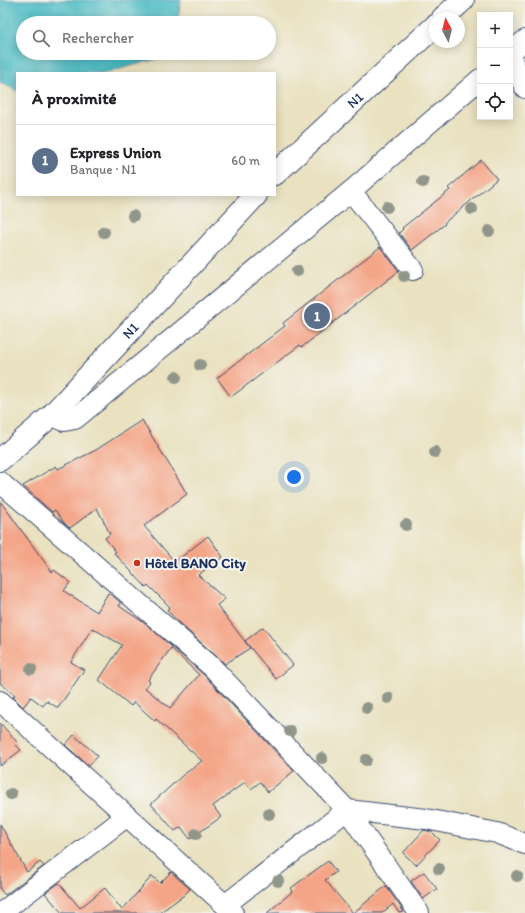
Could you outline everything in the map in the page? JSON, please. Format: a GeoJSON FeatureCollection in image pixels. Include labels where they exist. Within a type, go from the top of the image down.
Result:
{"type":"FeatureCollection","features":[{"type":"Feature","properties":{"kind":"highway"},"geometry":{"type":"LineString","coordinates":[[450,12],[463,0]]}},
{"type":"Feature","properties":{"kind":"highway","name":"N1"},"geometry":{"type":"LineString","coordinates":[[276,173],[429,32]]}},
{"type":"Feature","properties":{"kind":"highway","name":"N1"},"geometry":{"type":"LineString","coordinates":[[0,460],[52,416],[255,196]]}},
{"type":"Feature","properties":{"kind":"street"},"geometry":{"type":"LineString","coordinates":[[516,49],[525,88]]}},
{"type":"Feature","properties":{"kind":"street"},"geometry":{"type":"LineString","coordinates":[[52,416],[64,421],[75,419],[351,191],[477,82]]}},
{"type":"Feature","properties":{"kind":"street"},"geometry":{"type":"LineString","coordinates":[[351,191],[413,270]]}},
{"type":"Feature","properties":{"kind":"street"},"geometry":{"type":"LineString","coordinates":[[0,482],[212,668],[347,810],[419,913]]}},
{"type":"Feature","properties":{"kind":"street"},"geometry":{"type":"LineString","coordinates":[[0,701],[229,909],[347,810],[426,819],[497,833],[525,844]]}},
{"type":"Feature","properties":{"kind":"street"},"geometry":{"type":"LineString","coordinates":[[1,913],[127,816]]}},
{"type":"Feature","properties":{"kind":"water"},"geometry":{"type":"Polygon","coordinates":[[[0,0],[181,0],[178,16],[16,16],[16,60],[153,60],[109,72],[16,72],[16,90],[0,82],[0,0]]]}},
{"type":"Feature","properties":{"kind":"building"},"geometry":{"type":"Polygon","coordinates":[[[481,160],[497,179],[444,223],[445,224],[412,250],[399,233],[403,229],[402,228],[450,190],[448,188],[481,160]]]}},
{"type":"Feature","properties":{"kind":"building"},"geometry":{"type":"Polygon","coordinates":[[[380,247],[399,271],[302,347],[300,345],[231,397],[217,378],[285,326],[283,323],[380,247]]]}},
{"type":"Feature","properties":{"kind":"building"},"geometry":{"type":"Polygon","coordinates":[[[142,420],[187,494],[144,526],[175,562],[208,536],[223,557],[198,575],[225,599],[217,605],[250,648],[225,664],[179,623],[167,610],[170,607],[148,585],[146,587],[114,553],[116,552],[105,538],[110,534],[97,508],[70,528],[65,524],[55,510],[52,512],[23,486],[56,466],[58,469],[96,450],[142,420]]]}},
{"type":"Feature","properties":{"kind":"building"},"geometry":{"type":"Polygon","coordinates":[[[0,501],[52,572],[54,570],[70,582],[64,591],[97,612],[108,593],[114,597],[121,603],[119,606],[146,624],[204,675],[294,771],[268,792],[260,782],[251,789],[245,782],[213,806],[221,817],[190,839],[181,827],[175,831],[151,804],[183,775],[202,761],[156,719],[155,721],[134,702],[131,706],[99,680],[122,645],[92,628],[71,662],[84,670],[58,708],[47,701],[43,706],[31,697],[23,707],[13,697],[15,695],[0,683],[0,501]],[[171,648],[148,680],[150,682],[145,688],[170,708],[199,675],[171,648]]]}},
{"type":"Feature","properties":{"kind":"building"},"geometry":{"type":"Polygon","coordinates":[[[263,627],[293,665],[276,679],[245,641],[263,627]]]}},
{"type":"Feature","properties":{"kind":"building"},"geometry":{"type":"Polygon","coordinates":[[[0,723],[18,743],[16,745],[21,750],[0,766],[0,723]]]}},
{"type":"Feature","properties":{"kind":"building"},"geometry":{"type":"Polygon","coordinates":[[[74,735],[98,756],[89,766],[65,745],[74,735]]]}},
{"type":"Feature","properties":{"kind":"building"},"geometry":{"type":"Polygon","coordinates":[[[0,824],[27,872],[40,862],[44,866],[5,895],[0,889],[0,824]]]}},
{"type":"Feature","properties":{"kind":"building"},"geometry":{"type":"Polygon","coordinates":[[[424,830],[432,832],[440,840],[416,865],[403,853],[424,830]]]}},
{"type":"Feature","properties":{"kind":"building"},"geometry":{"type":"Polygon","coordinates":[[[328,861],[336,872],[325,880],[353,913],[267,913],[293,891],[291,888],[328,861]]]}},
{"type":"Feature","properties":{"kind":"building"},"geometry":{"type":"Polygon","coordinates":[[[171,872],[190,889],[183,896],[159,913],[62,913],[45,893],[59,883],[80,908],[105,888],[122,910],[152,876],[160,883],[171,872]]]}},
{"type":"Feature","properties":{"kind":"building"},"geometry":{"type":"Polygon","coordinates":[[[424,872],[437,889],[423,899],[411,881],[424,872]]]}},
{"type":"Feature","properties":{"kind":"building"},"geometry":{"type":"Polygon","coordinates":[[[386,886],[404,912],[399,913],[393,904],[382,913],[353,913],[386,886]]]}},
{"type":"Feature","properties":{"kind":"place","name":"Express Union"},"geometry":{"type":"Point","coordinates":[317,316]}},
{"type":"Feature","properties":{"kind":"place","name":"Hôtel BANO City"},"geometry":{"type":"Point","coordinates":[137,563]}}]}
